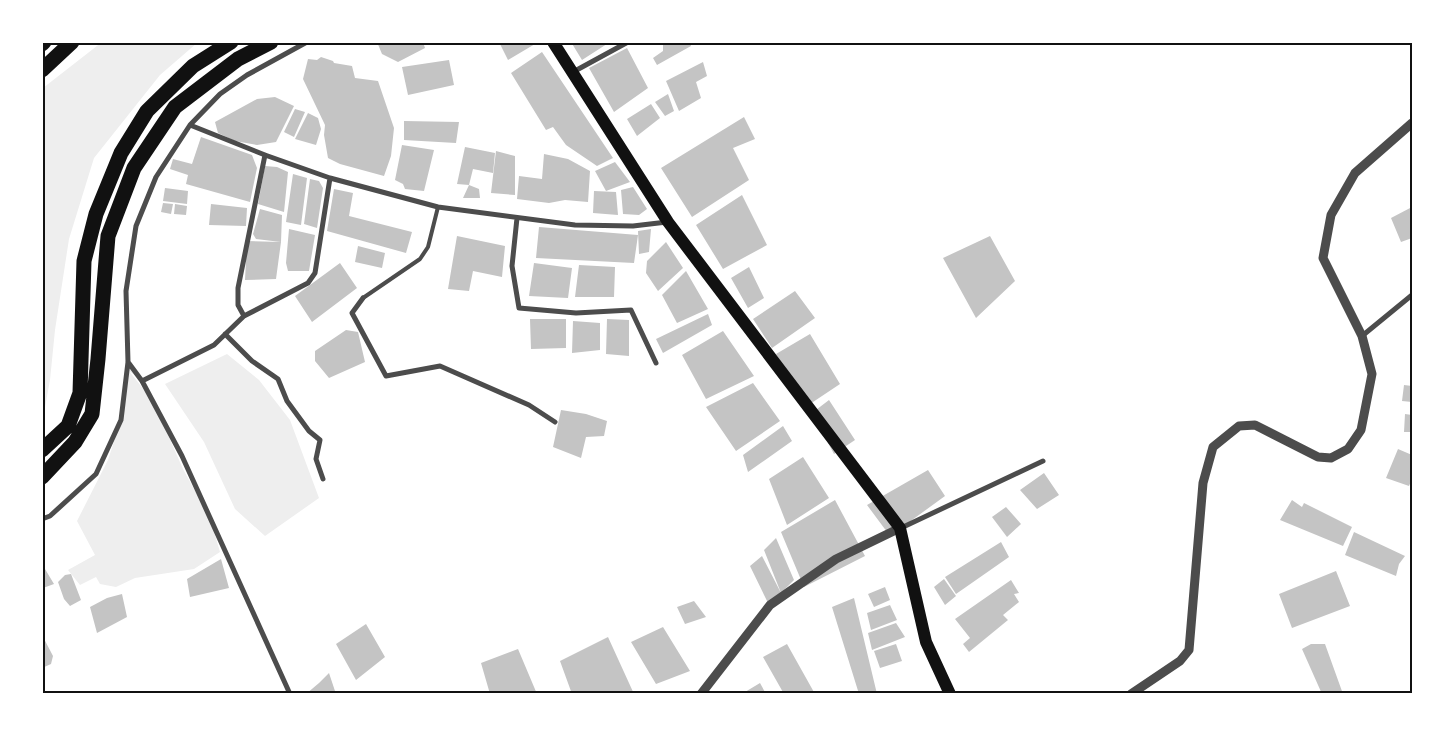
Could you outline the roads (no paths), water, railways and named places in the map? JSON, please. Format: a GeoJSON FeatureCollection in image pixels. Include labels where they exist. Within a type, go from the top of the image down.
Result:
{"type":"FeatureCollection","features":[{"type":"Feature","properties":{"kind":"highway"},"geometry":{"type":"LineString","coordinates":[[42,61],[70,42]]}},
{"type":"Feature","properties":{"kind":"highway"},"geometry":{"type":"LineString","coordinates":[[42,70],[70,42]]}},
{"type":"Feature","properties":{"kind":"highway"},"geometry":{"type":"LineString","coordinates":[[42,450],[68,426],[80,393],[84,261],[96,214],[122,154],[147,111],[193,66],[231,42]]}},
{"type":"Feature","properties":{"kind":"highway"},"geometry":{"type":"LineString","coordinates":[[42,476],[75,442],[92,414],[108,236],[134,168],[175,107],[238,59],[271,42]]}},
{"type":"Feature","properties":{"kind":"main road"},"geometry":{"type":"LineString","coordinates":[[554,42],[668,222],[900,528],[926,642],[950,694]]}},
{"type":"Feature","properties":{"kind":"street"},"geometry":{"type":"LineString","coordinates":[[42,519],[50,516],[96,474],[121,420],[128,362],[126,291],[136,226],[156,177],[190,125],[220,94],[247,74],[307,42]]}},
{"type":"Feature","properties":{"kind":"street"},"geometry":{"type":"LineString","coordinates":[[573,72],[628,42]]}},
{"type":"Feature","properties":{"kind":"street"},"geometry":{"type":"LineString","coordinates":[[1131,694],[1180,661],[1190,650],[1203,483],[1213,447],[1239,426],[1255,424],[1318,457],[1331,458],[1348,449],[1361,430],[1372,374],[1362,336],[1323,258],[1331,215],[1355,173],[1412,123]]}},
{"type":"Feature","properties":{"kind":"street"},"geometry":{"type":"LineString","coordinates":[[190,125],[265,155],[330,178],[438,208],[575,225],[633,226],[668,222]]}},
{"type":"Feature","properties":{"kind":"street"},"geometry":{"type":"LineString","coordinates":[[244,316],[238,305],[238,288],[265,155]]}},
{"type":"Feature","properties":{"kind":"street"},"geometry":{"type":"LineString","coordinates":[[142,381],[214,345],[244,316],[308,282],[315,273],[330,178]]}},
{"type":"Feature","properties":{"kind":"street"},"geometry":{"type":"LineString","coordinates":[[517,218],[512,266],[519,308],[576,313],[631,310],[656,363]]}},
{"type":"Feature","properties":{"kind":"street"},"geometry":{"type":"LineString","coordinates":[[1362,336],[1412,295]]}},
{"type":"Feature","properties":{"kind":"street"},"geometry":{"type":"LineString","coordinates":[[363,298],[352,313],[386,376],[440,366],[529,404],[555,422]]}},
{"type":"Feature","properties":{"kind":"street"},"geometry":{"type":"LineString","coordinates":[[226,334],[252,361],[278,379],[287,401],[309,431],[320,440],[316,459],[322,479]]}},
{"type":"Feature","properties":{"kind":"street"},"geometry":{"type":"LineString","coordinates":[[128,362],[142,381],[182,456],[290,694]]}},
{"type":"Feature","properties":{"kind":"street"},"geometry":{"type":"LineString","coordinates":[[701,694],[770,605],[836,560],[1043,461]]}},
{"type":"Feature","properties":{"kind":"lane"},"geometry":{"type":"LineString","coordinates":[[363,298],[420,259],[428,247],[438,208]]}}]}
